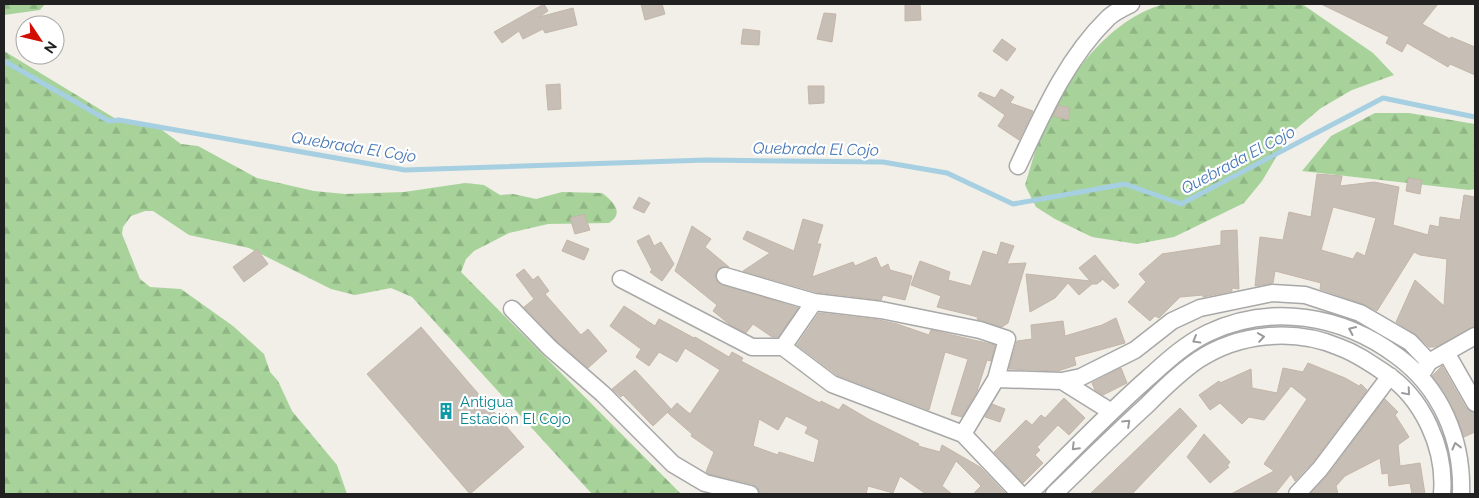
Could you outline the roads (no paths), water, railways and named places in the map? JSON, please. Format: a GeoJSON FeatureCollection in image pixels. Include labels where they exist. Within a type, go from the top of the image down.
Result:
{"type":"FeatureCollection","features":[{"type":"Feature","properties":{"kind":"street"},"geometry":{"type":"LineString","coordinates":[[1018,166],[1047,104],[1078,53],[1109,17],[1131,4]]}},
{"type":"Feature","properties":{"kind":"street"},"geometry":{"type":"LineString","coordinates":[[725,276],[814,302],[899,314],[980,330],[1007,339],[996,379],[963,434]]}},
{"type":"Feature","properties":{"kind":"street"},"geometry":{"type":"LineString","coordinates":[[621,279],[752,347],[783,347],[832,384],[963,434],[1020,494]]}},
{"type":"Feature","properties":{"kind":"street"},"geometry":{"type":"LineString","coordinates":[[996,379],[1062,381],[1081,377],[1135,350],[1172,321],[1200,308],[1272,293],[1305,295],[1360,313],[1410,342],[1425,369],[1452,429],[1461,469],[1462,494]]}},
{"type":"Feature","properties":{"kind":"street"},"geometry":{"type":"LineString","coordinates":[[783,347],[814,302]]}},
{"type":"Feature","properties":{"kind":"street"},"geometry":{"type":"LineString","coordinates":[[512,309],[550,348],[604,394],[673,464],[705,483],[750,494]]}},
{"type":"Feature","properties":{"kind":"street"},"geometry":{"type":"LineString","coordinates":[[1028,494],[1110,411],[1190,343],[1227,325],[1267,316],[1308,317],[1348,328],[1425,369]]}},
{"type":"Feature","properties":{"kind":"street"},"geometry":{"type":"LineString","coordinates":[[1054,494],[1107,441],[1185,370],[1216,350],[1233,344],[1268,336],[1287,335],[1323,341],[1356,354],[1405,388],[1416,403],[1429,428],[1438,454],[1442,494]]}},
{"type":"Feature","properties":{"kind":"street"},"geometry":{"type":"LineString","coordinates":[[1425,369],[1475,336]]}},
{"type":"Feature","properties":{"kind":"street"},"geometry":{"type":"LineString","coordinates":[[1447,354],[1475,403]]}},
{"type":"Feature","properties":{"kind":"street"},"geometry":{"type":"LineString","coordinates":[[1297,494],[1320,469],[1390,376]]}},
{"type":"Feature","properties":{"kind":"street"},"geometry":{"type":"LineString","coordinates":[[1062,381],[1110,411]]}},
{"type":"Feature","properties":{"kind":"waterway","name":"Quebrada El Cojo"},"geometry":{"type":"LineString","coordinates":[[4,61],[109,121],[119,120],[405,170],[706,160],[883,162],[947,173],[1013,204],[1125,184],[1181,204],[1383,98],[1475,117]]}},
{"type":"Feature","properties":{"kind":"place","name":"Antigua Estación El Cojo"},"geometry":{"type":"Point","coordinates":[446,411]}}]}
